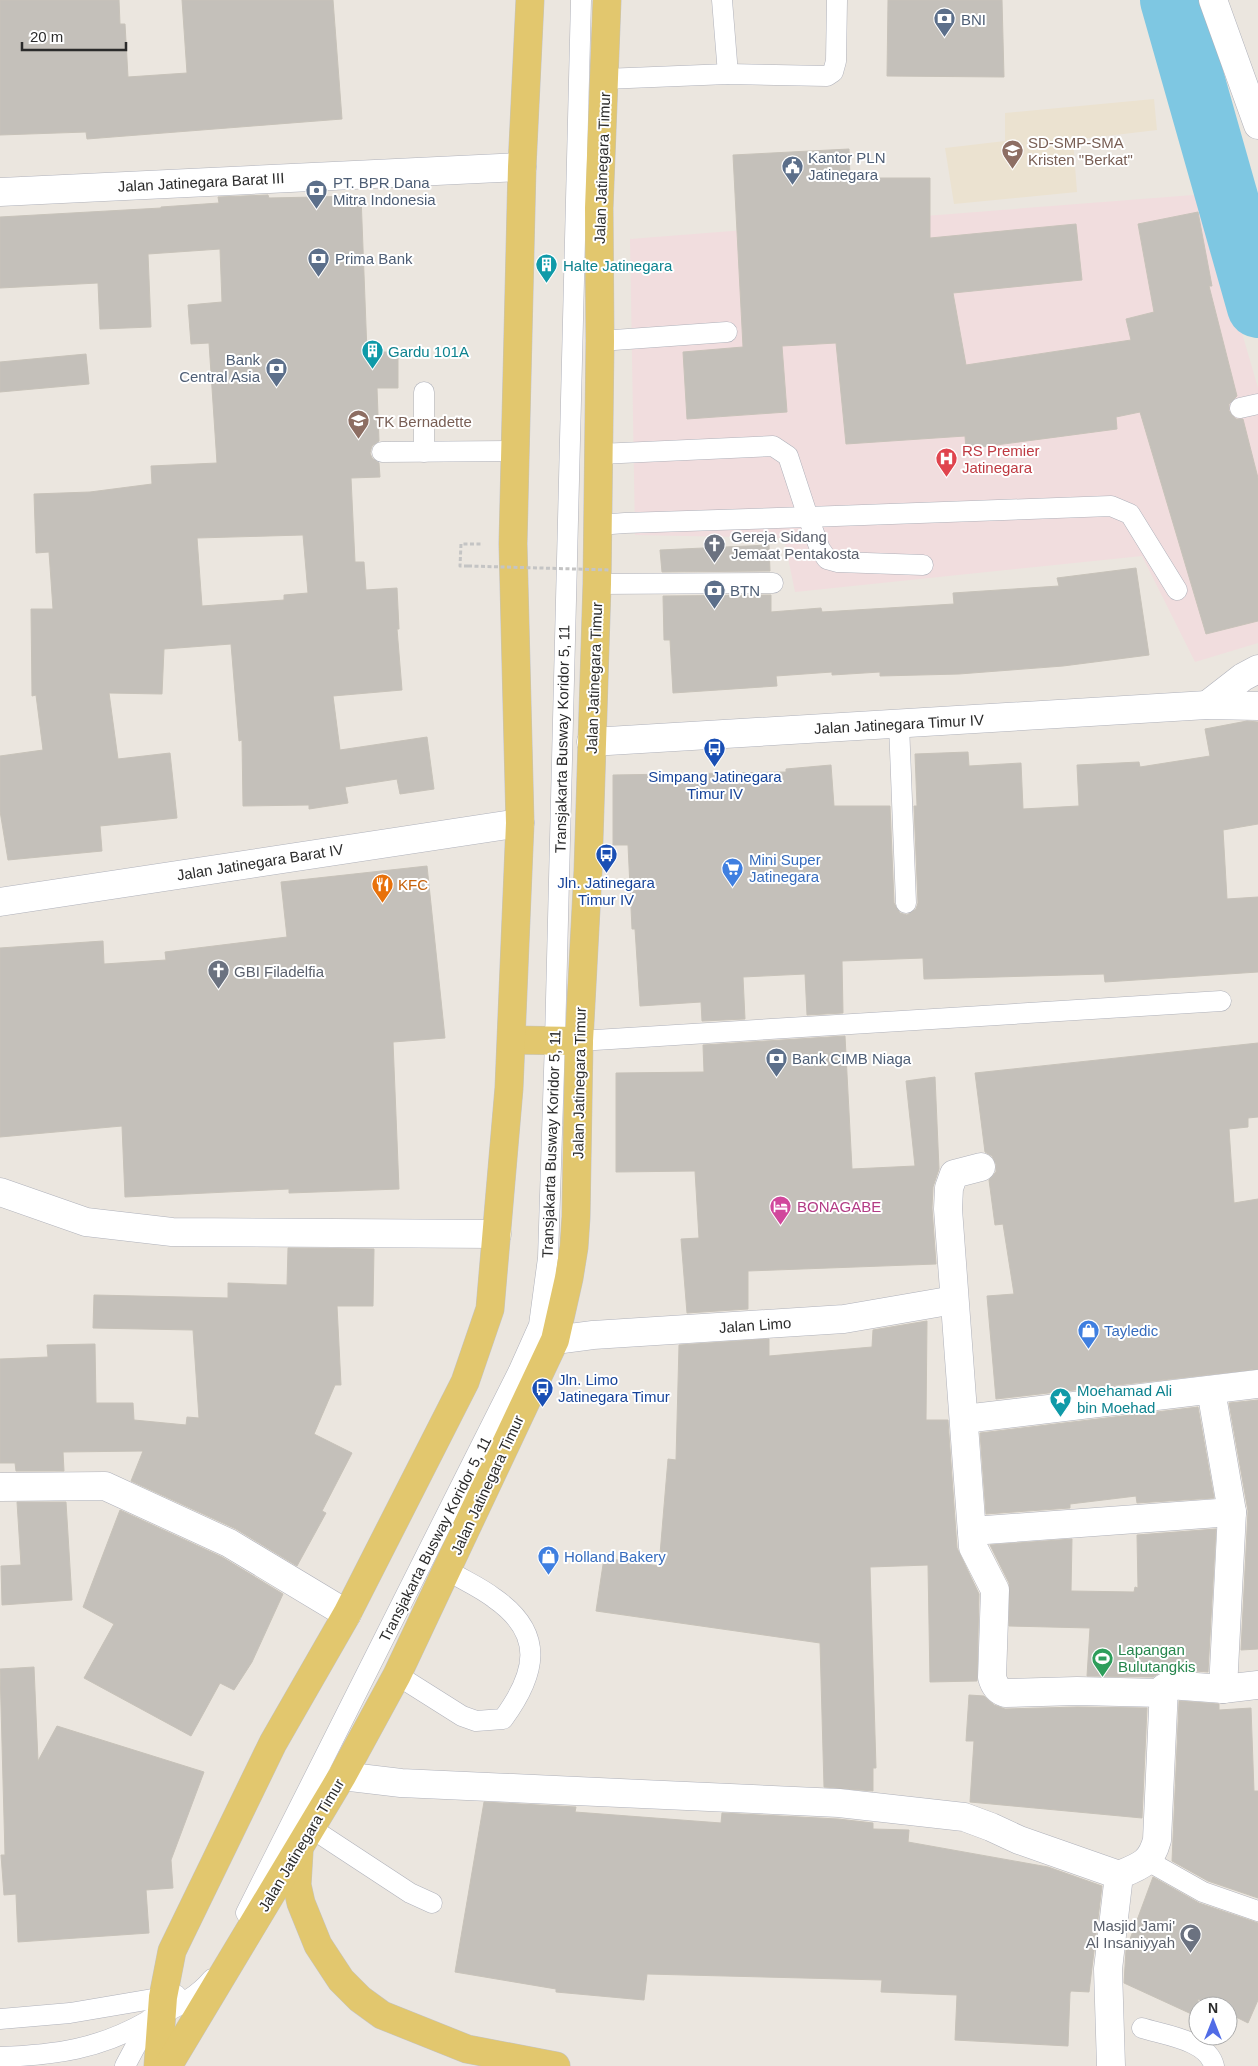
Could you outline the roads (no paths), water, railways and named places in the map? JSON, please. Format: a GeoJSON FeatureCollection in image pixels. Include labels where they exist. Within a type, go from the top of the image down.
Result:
{"type":"FeatureCollection","features":[{"type":"Feature","properties":{"kind":"main road"},"geometry":{"type":"LineString","coordinates":[[158,2066],[158,2011],[172,1951],[273,1743],[347,1614],[465,1382],[490,1309],[512,1040],[520,823],[513,544],[522,167],[530,0]]}},
{"type":"Feature","properties":{"kind":"main road","name":"Jalan Jatinegara Timur"},"geometry":{"type":"LineString","coordinates":[[168,2066],[208,1989],[306,1837],[342,1776],[397,1675],[474,1508],[555,1340],[574,1247],[567,1041],[604,577],[598,525],[599,208],[607,0]]}},
{"type":"Feature","properties":{"kind":"main road"},"geometry":{"type":"LineString","coordinates":[[512,1040],[567,1041]]}},
{"type":"Feature","properties":{"kind":"main road"},"geometry":{"type":"LineString","coordinates":[[306,1837],[297,1859],[297,1885],[301,1903],[318,1945],[341,1980],[360,1999],[382,2015],[467,2049],[556,2066]]}},
{"type":"Feature","properties":{"kind":"street"},"geometry":{"type":"LineString","coordinates":[[1213,0],[1258,125]]}},
{"type":"Feature","properties":{"kind":"street","name":"Jalan Jatinegara Barat III"},"geometry":{"type":"LineString","coordinates":[[0,192],[522,167]]}},
{"type":"Feature","properties":{"kind":"street"},"geometry":{"type":"LineString","coordinates":[[1207,705],[1251,673],[1258,700]]}},
{"type":"Feature","properties":{"kind":"street","name":"Jalan Jatinegara Timur IV"},"geometry":{"type":"LineString","coordinates":[[591,742],[1207,705],[1258,706]]}},
{"type":"Feature","properties":{"kind":"street","name":"Jalan Jatinegara Barat IV"},"geometry":{"type":"LineString","coordinates":[[0,902],[520,823]]}},
{"type":"Feature","properties":{"kind":"street"},"geometry":{"type":"LineString","coordinates":[[981,1167],[954,1174],[949,1188],[954,1300],[973,1547],[980,1563],[991,1579],[994,1590],[993,1684],[1000,1691],[1162,1693]]}},
{"type":"Feature","properties":{"kind":"street"},"geometry":{"type":"LineString","coordinates":[[0,1192],[86,1222],[172,1232],[497,1234]]}},
{"type":"Feature","properties":{"kind":"street","name":"Jalan Limo"},"geometry":{"type":"LineString","coordinates":[[555,1340],[593,1335],[844,1319],[954,1300]]}},
{"type":"Feature","properties":{"kind":"street"},"geometry":{"type":"LineString","coordinates":[[964,1419],[1258,1384]]}},
{"type":"Feature","properties":{"kind":"street"},"geometry":{"type":"LineString","coordinates":[[1211,1390],[1232,1512],[1223,1689]]}},
{"type":"Feature","properties":{"kind":"street"},"geometry":{"type":"LineString","coordinates":[[0,1487],[105,1486],[229,1543],[347,1614]]}},
{"type":"Feature","properties":{"kind":"street"},"geometry":{"type":"LineString","coordinates":[[972,1531],[1232,1512]]}},
{"type":"Feature","properties":{"kind":"street"},"geometry":{"type":"LineString","coordinates":[[342,1776],[401,1783],[839,1803],[964,1817],[991,1826],[1019,1840],[1119,1875],[1148,1860],[1153,1855],[1157,1840],[1162,1693],[1164,1688],[1169,1685],[1223,1689],[1258,1685]]}},
{"type":"Feature","properties":{"kind":"street"},"geometry":{"type":"LineString","coordinates":[[1112,2066],[1108,1969],[1119,1875]]}},
{"type":"Feature","properties":{"kind":"lane","name":"Transjakarta Busway Koridor 5, 11"},"geometry":{"type":"LineString","coordinates":[[208,1989],[514,1381],[539,1325],[548,1258],[567,1041],[581,0]]}},
{"type":"Feature","properties":{"kind":"lane"},"geometry":{"type":"LineString","coordinates":[[722,0],[728,74]]}},
{"type":"Feature","properties":{"kind":"lane"},"geometry":{"type":"LineString","coordinates":[[604,79],[728,74],[822,76],[830,74],[833,72],[836,61],[837,0]]}},
{"type":"Feature","properties":{"kind":"lane"},"geometry":{"type":"LineString","coordinates":[[600,342],[727,332]]}},
{"type":"Feature","properties":{"kind":"lane"},"geometry":{"type":"LineString","coordinates":[[424,392],[424,452]]}},
{"type":"Feature","properties":{"kind":"lane"},"geometry":{"type":"LineString","coordinates":[[599,454],[774,446],[788,456],[808,517],[820,548],[827,560],[923,565]]}},
{"type":"Feature","properties":{"kind":"lane"},"geometry":{"type":"LineString","coordinates":[[382,452],[516,451]]}},
{"type":"Feature","properties":{"kind":"lane"},"geometry":{"type":"LineString","coordinates":[[598,525],[625,522],[1111,506],[1130,514],[1177,590]]}},
{"type":"Feature","properties":{"kind":"lane"},"geometry":{"type":"LineString","coordinates":[[604,577],[773,582]]}},
{"type":"Feature","properties":{"kind":"lane"},"geometry":{"type":"LineString","coordinates":[[899,724],[906,903]]}},
{"type":"Feature","properties":{"kind":"lane"},"geometry":{"type":"LineString","coordinates":[[567,1041],[1221,1001]]}},
{"type":"Feature","properties":{"kind":"lane"},"geometry":{"type":"LineString","coordinates":[[397,1675],[462,1716],[476,1721],[503,1719],[516,1702],[530,1664],[530,1642],[525,1629],[513,1614],[494,1598],[447,1570]]}},
{"type":"Feature","properties":{"kind":"lane"},"geometry":{"type":"LineString","coordinates":[[306,1837],[432,1903]]}},
{"type":"Feature","properties":{"kind":"lane"},"geometry":{"type":"LineString","coordinates":[[1148,1860],[1204,1892],[1258,1911]]}},
{"type":"Feature","properties":{"kind":"lane"},"geometry":{"type":"LineString","coordinates":[[0,2057],[49,2055],[81,2049],[124,2034],[158,2011],[208,1989]]}},
{"type":"Feature","properties":{"kind":"lane"},"geometry":{"type":"LineString","coordinates":[[0,2020],[70,2013],[158,2011]]}},
{"type":"Feature","properties":{"kind":"lane"},"geometry":{"type":"LineString","coordinates":[[125,2066],[158,2011]]}},
{"type":"Feature","properties":{"kind":"lane"},"geometry":{"type":"LineString","coordinates":[[1142,2028],[1200,2047],[1212,2057],[1214,2066]]}},
{"type":"Feature","properties":{"kind":"waterway"},"geometry":{"type":"LineString","coordinates":[[1171,0],[1258,307]]}},
{"type":"Feature","properties":{"kind":"place","name":"BNI"},"geometry":{"type":"Point","coordinates":[945,38]}},
{"type":"Feature","properties":{"kind":"place","name":"SD-SMP-SMA Kristen \"Berkat\""},"geometry":{"type":"Point","coordinates":[1012,170]}},
{"type":"Feature","properties":{"kind":"place","name":"Kantor PLN Jatinegara"},"geometry":{"type":"Point","coordinates":[792,185]}},
{"type":"Feature","properties":{"kind":"place","name":"PT. BPR Dana Mitra Indonesia"},"geometry":{"type":"Point","coordinates":[317,210]}},
{"type":"Feature","properties":{"kind":"place","name":"Prima Bank"},"geometry":{"type":"Point","coordinates":[319,277]}},
{"type":"Feature","properties":{"kind":"place","name":"Halte Jatinegara"},"geometry":{"type":"Point","coordinates":[547,284]}},
{"type":"Feature","properties":{"kind":"place","name":"Gardu 101A"},"geometry":{"type":"Point","coordinates":[372,370]}},
{"type":"Feature","properties":{"kind":"place","name":"Bank Central Asia"},"geometry":{"type":"Point","coordinates":[276,387]}},
{"type":"Feature","properties":{"kind":"place","name":"TK Bernadette"},"geometry":{"type":"Point","coordinates":[359,440]}},
{"type":"Feature","properties":{"kind":"place","name":"RS Premier Jatinegara"},"geometry":{"type":"Point","coordinates":[946,478]}},
{"type":"Feature","properties":{"kind":"place","name":"Gereja Sidang Jemaat Pentakosta"},"geometry":{"type":"Point","coordinates":[715,564]}},
{"type":"Feature","properties":{"kind":"place","name":"BTN"},"geometry":{"type":"Point","coordinates":[714,609]}},
{"type":"Feature","properties":{"kind":"place","name":"Simpang Jatinegara Timur IV"},"geometry":{"type":"Point","coordinates":[715,767]}},
{"type":"Feature","properties":{"kind":"place","name":"Jln. Jatinegara Timur IV"},"geometry":{"type":"Point","coordinates":[606,873]}},
{"type":"Feature","properties":{"kind":"place","name":"Mini Super Jatinegara"},"geometry":{"type":"Point","coordinates":[733,887]}},
{"type":"Feature","properties":{"kind":"place","name":"KFC"},"geometry":{"type":"Point","coordinates":[382,903]}},
{"type":"Feature","properties":{"kind":"place","name":"GBI Filadelfia"},"geometry":{"type":"Point","coordinates":[218,990]}},
{"type":"Feature","properties":{"kind":"place","name":"Bank CIMB Niaga"},"geometry":{"type":"Point","coordinates":[776,1077]}},
{"type":"Feature","properties":{"kind":"place","name":"BONAGABE"},"geometry":{"type":"Point","coordinates":[781,1225]}},
{"type":"Feature","properties":{"kind":"place","name":"Tayledic"},"geometry":{"type":"Point","coordinates":[1088,1349]}},
{"type":"Feature","properties":{"kind":"place","name":"Jln. Limo Jatinegara Timur"},"geometry":{"type":"Point","coordinates":[542,1407]}},
{"type":"Feature","properties":{"kind":"place","name":"Moehamad Ali bin Moehad"},"geometry":{"type":"Point","coordinates":[1061,1418]}},
{"type":"Feature","properties":{"kind":"place","name":"Holland Bakery"},"geometry":{"type":"Point","coordinates":[548,1575]}},
{"type":"Feature","properties":{"kind":"place","name":"Lapangan Bulutangkis"},"geometry":{"type":"Point","coordinates":[1102,1677]}},
{"type":"Feature","properties":{"kind":"place","name":"Masjid Jami' Al Insaniyyah"},"geometry":{"type":"Point","coordinates":[1191,1953]}}]}
